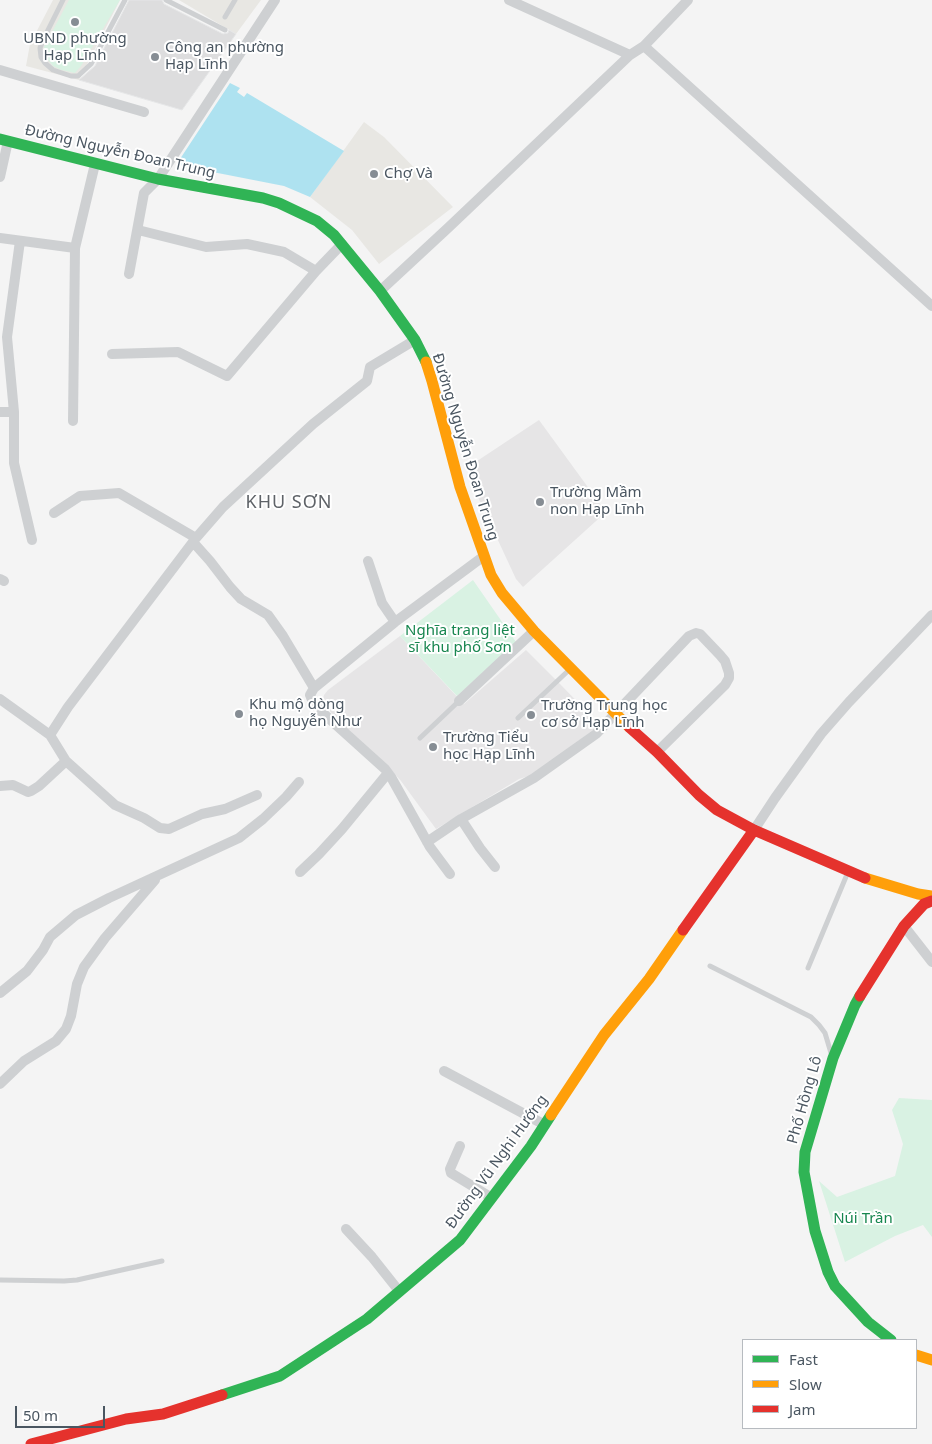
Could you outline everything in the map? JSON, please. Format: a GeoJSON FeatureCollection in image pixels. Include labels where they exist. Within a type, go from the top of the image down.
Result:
{"type":"FeatureCollection","features":[{"type":"Feature","properties":{"kind":"street"},"geometry":{"type":"LineString","coordinates":[[129,274],[144,193],[158,179],[275,0]]}},
{"type":"Feature","properties":{"kind":"street"},"geometry":{"type":"LineString","coordinates":[[509,0],[630,55]]}},
{"type":"Feature","properties":{"kind":"street"},"geometry":{"type":"LineString","coordinates":[[380,291],[630,55],[644,46],[688,0]]}},
{"type":"Feature","properties":{"kind":"street"},"geometry":{"type":"LineString","coordinates":[[644,46],[932,306]]}},
{"type":"Feature","properties":{"kind":"street"},"geometry":{"type":"LineString","coordinates":[[0,70],[144,112]]}},
{"type":"Feature","properties":{"kind":"street"},"geometry":{"type":"LineString","coordinates":[[0,177],[4,140]]}},
{"type":"Feature","properties":{"kind":"street","name":"Đường Nguyễn Đoan Trung"},"geometry":{"type":"LineString","coordinates":[[4,140],[158,179],[263,198],[279,203],[317,221],[342,244],[380,291],[415,340],[432,381],[460,487],[491,575],[502,593],[534,631],[615,714],[657,752],[708,804],[754,830],[849,872],[885,885],[932,896]]}},
{"type":"Feature","properties":{"kind":"street"},"geometry":{"type":"LineString","coordinates":[[73,421],[75,248],[95,164]]}},
{"type":"Feature","properties":{"kind":"street"},"geometry":{"type":"LineString","coordinates":[[138,230],[206,247],[247,244],[284,252],[316,270]]}},
{"type":"Feature","properties":{"kind":"street"},"geometry":{"type":"LineString","coordinates":[[0,238],[75,248]]}},
{"type":"Feature","properties":{"kind":"street"},"geometry":{"type":"LineString","coordinates":[[20,241],[7,337],[14,412],[14,463],[32,540]]}},
{"type":"Feature","properties":{"kind":"street"},"geometry":{"type":"LineString","coordinates":[[112,354],[178,352],[227,376],[316,270],[342,244]]}},
{"type":"Feature","properties":{"kind":"street"},"geometry":{"type":"LineString","coordinates":[[50,735],[68,707],[222,507],[313,424],[367,381],[370,367],[415,340]]}},
{"type":"Feature","properties":{"kind":"street"},"geometry":{"type":"LineString","coordinates":[[0,412],[14,412]]}},
{"type":"Feature","properties":{"kind":"street"},"geometry":{"type":"LineString","coordinates":[[54,513],[80,496],[119,493],[195,540],[241,599],[268,615],[314,688]]}},
{"type":"Feature","properties":{"kind":"street"},"geometry":{"type":"LineString","coordinates":[[450,874],[427,842],[388,773],[314,705],[310,696],[314,688],[395,622],[484,556]]}},
{"type":"Feature","properties":{"kind":"street"},"geometry":{"type":"LineString","coordinates":[[368,561],[382,603],[395,622]]}},
{"type":"Feature","properties":{"kind":"street"},"geometry":{"type":"LineString","coordinates":[[754,830],[820,734],[932,616]]}},
{"type":"Feature","properties":{"kind":"street"},"geometry":{"type":"LineString","coordinates":[[459,701],[534,631]]}},
{"type":"Feature","properties":{"kind":"street"},"geometry":{"type":"LineString","coordinates":[[427,842],[462,819],[534,778],[596,734],[689,636],[696,633],[700,634],[727,665],[729,678],[725,685],[657,752]]}},
{"type":"Feature","properties":{"kind":"street"},"geometry":{"type":"LineString","coordinates":[[0,699],[50,735],[66,760],[115,804],[160,828],[170,829],[202,814],[225,809],[257,795]]}},
{"type":"Feature","properties":{"kind":"street"},"geometry":{"type":"LineString","coordinates":[[0,786],[13,785],[31,792],[66,760]]}},
{"type":"Feature","properties":{"kind":"street"},"geometry":{"type":"LineString","coordinates":[[300,872],[342,829],[388,773]]}},
{"type":"Feature","properties":{"kind":"street"},"geometry":{"type":"LineString","coordinates":[[0,993],[27,972],[50,937],[76,915],[239,838],[263,819],[286,797],[298,782]]}},
{"type":"Feature","properties":{"kind":"street"},"geometry":{"type":"LineString","coordinates":[[462,819],[480,848],[495,867]]}},
{"type":"Feature","properties":{"kind":"street","name":"Đường Vũ Nghi Hướng"},"geometry":{"type":"LineString","coordinates":[[31,1444],[126,1419],[163,1414],[280,1376],[367,1319],[460,1240],[531,1146],[604,1035],[649,979],[754,830]]}},
{"type":"Feature","properties":{"kind":"street"},"geometry":{"type":"LineString","coordinates":[[0,1084],[24,1061],[56,1041],[66,1029],[71,1016],[77,984],[84,967],[105,938],[157,877]]}},
{"type":"Feature","properties":{"kind":"street","name":"Phố Hồng Lô"},"geometry":{"type":"LineString","coordinates":[[890,1339],[858,1312],[835,1286],[823,1258],[815,1231],[804,1172],[805,1152],[833,1058],[855,1005],[904,926],[924,904],[932,901]]}},
{"type":"Feature","properties":{"kind":"street"},"geometry":{"type":"LineString","coordinates":[[904,926],[932,962]]}},
{"type":"Feature","properties":{"kind":"street"},"geometry":{"type":"LineString","coordinates":[[444,1071],[545,1125]]}},
{"type":"Feature","properties":{"kind":"street"},"geometry":{"type":"LineString","coordinates":[[460,1146],[450,1169],[451,1173],[492,1198]]}},
{"type":"Feature","properties":{"kind":"street"},"geometry":{"type":"LineString","coordinates":[[346,1229],[372,1257],[399,1291]]}},
{"type":"Feature","properties":{"kind":"street"},"geometry":{"type":"LineString","coordinates":[[917,1355],[932,1360]]}},
{"type":"Feature","properties":{"kind":"lane"},"geometry":{"type":"LineString","coordinates":[[63,0],[43,40],[40,48],[41,57],[45,64],[53,70],[71,76],[78,76],[91,64],[125,0]]}},
{"type":"Feature","properties":{"kind":"lane"},"geometry":{"type":"LineString","coordinates":[[166,0],[225,30]]}},
{"type":"Feature","properties":{"kind":"lane"},"geometry":{"type":"LineString","coordinates":[[226,17],[235,0]]}},
{"type":"Feature","properties":{"kind":"lane"},"geometry":{"type":"LineString","coordinates":[[518,718],[570,669]]}},
{"type":"Feature","properties":{"kind":"lane"},"geometry":{"type":"LineString","coordinates":[[420,738],[459,701]]}},
{"type":"Feature","properties":{"kind":"lane"},"geometry":{"type":"LineString","coordinates":[[808,968],[849,872]]}},
{"type":"Feature","properties":{"kind":"lane"},"geometry":{"type":"LineString","coordinates":[[710,966],[811,1017],[825,1033],[833,1058]]}},
{"type":"Feature","properties":{"kind":"lane"},"geometry":{"type":"LineString","coordinates":[[0,1280],[77,1280],[162,1261]]}},
{"type":"Feature","properties":{"kind":"shaded area","name":"UBND phường Hạp Lĩnh"},"geometry":{"type":"Polygon","coordinates":[[[53,0],[120,0],[79,80],[26,66],[30,44],[53,0]]]}},
{"type":"Feature","properties":{"kind":"shaded area"},"geometry":{"type":"Polygon","coordinates":[[[179,0],[261,0],[236,34],[179,0]]]}},
{"type":"Feature","properties":{"kind":"shaded area","name":"Chợ Và"},"geometry":{"type":"Polygon","coordinates":[[[364,122],[384,137],[453,207],[379,264],[352,230],[310,197],[364,122]]]}},
{"type":"Feature","properties":{"kind":"shaded area","name":"Trường Mầm non Hạp Lĩnh"},"geometry":{"type":"Polygon","coordinates":[[[539,420],[606,512],[523,587],[516,579],[476,493],[468,467],[539,420]]]}},
{"type":"Feature","properties":{"kind":"shaded area","name":"Trường Tiểu học Hạp Lĩnh"},"geometry":{"type":"Polygon","coordinates":[[[400,636],[464,704],[526,650],[600,725],[532,775],[519,779],[436,829],[401,781],[385,763],[343,725],[325,706],[323,700],[328,690],[400,636]]]}},
{"type":"Feature","properties":{"kind":"green space","name":"UBND phường Hạp Lĩnh"},"geometry":{"type":"Polygon","coordinates":[[[69,0],[120,0],[75,73],[53,66],[44,55],[44,47],[69,0]]]}},
{"type":"Feature","properties":{"kind":"green space","name":"Nghĩa trang liệt sĩ khu phố Sơn"},"geometry":{"type":"Polygon","coordinates":[[[473,580],[516,642],[457,696],[400,636],[473,580]]]}},
{"type":"Feature","properties":{"kind":"green space","name":"Núi Trần"},"geometry":{"type":"Polygon","coordinates":[[[899,1098],[932,1100],[932,1237],[923,1225],[895,1236],[845,1262],[819,1181],[837,1197],[895,1176],[903,1144],[892,1110],[899,1098]]]}},
{"type":"Feature","properties":{"kind":"water"},"geometry":{"type":"Polygon","coordinates":[[[230,83],[240,88],[237,92],[244,97],[247,93],[344,151],[310,197],[284,186],[182,166],[179,162],[230,83]]]}},
{"type":"Feature","properties":{"kind":"building","name":"Công an phường Hạp Lĩnh"},"geometry":{"type":"Polygon","coordinates":[[[129,0],[162,0],[164,4],[223,34],[228,33],[229,30],[236,34],[182,110],[79,80],[95,66],[129,0]]]}},
{"type":"Feature","properties":{"kind":"traffic: fast"},"geometry":{"type":"LineString","coordinates":[[0,139],[158,179],[263,198],[279,203],[317,221],[334,235],[380,291],[415,340],[426,362]]}},
{"type":"Feature","properties":{"kind":"traffic: fast"},"geometry":{"type":"LineString","coordinates":[[860,996],[833,1058],[805,1152],[804,1172],[815,1231],[828,1272],[835,1286],[868,1322],[890,1339]]}},
{"type":"Feature","properties":{"kind":"traffic: fast"},"geometry":{"type":"LineString","coordinates":[[222,1395],[280,1376],[367,1319],[460,1240],[531,1146],[551,1115]]}},
{"type":"Feature","properties":{"kind":"traffic: slow"},"geometry":{"type":"LineString","coordinates":[[426,362],[460,487],[491,575],[502,593],[534,631],[629,727]]}},
{"type":"Feature","properties":{"kind":"traffic: slow"},"geometry":{"type":"LineString","coordinates":[[865,878],[918,894],[932,896]]}},
{"type":"Feature","properties":{"kind":"traffic: slow"},"geometry":{"type":"LineString","coordinates":[[551,1115],[604,1035],[649,979],[683,930]]}},
{"type":"Feature","properties":{"kind":"traffic: slow"},"geometry":{"type":"LineString","coordinates":[[917,1355],[932,1360]]}},
{"type":"Feature","properties":{"kind":"traffic: jam"},"geometry":{"type":"LineString","coordinates":[[629,727],[717,810],[754,830],[865,878]]}},
{"type":"Feature","properties":{"kind":"traffic: jam"},"geometry":{"type":"LineString","coordinates":[[683,930],[754,830]]}},
{"type":"Feature","properties":{"kind":"traffic: jam"},"geometry":{"type":"LineString","coordinates":[[860,996],[904,926],[924,904],[932,901]]}},
{"type":"Feature","properties":{"kind":"traffic: jam"},"geometry":{"type":"LineString","coordinates":[[31,1444],[126,1419],[163,1414],[222,1395]]}},
{"type":"Feature","properties":{"kind":"place","name":"UBND phường Hạp Lĩnh"},"geometry":{"type":"Point","coordinates":[75,22]}},
{"type":"Feature","properties":{"kind":"place","name":"Công an phường Hạp Lĩnh"},"geometry":{"type":"Point","coordinates":[155,57]}},
{"type":"Feature","properties":{"kind":"place","name":"Chợ Và"},"geometry":{"type":"Point","coordinates":[374,174]}},
{"type":"Feature","properties":{"kind":"place","name":"Trường Mầm non Hạp Lĩnh"},"geometry":{"type":"Point","coordinates":[540,502]}},
{"type":"Feature","properties":{"kind":"place","name":"Khu mộ dòng họ Nguyễn Như"},"geometry":{"type":"Point","coordinates":[239,714]}},
{"type":"Feature","properties":{"kind":"place","name":"Trường Trung học cơ sở Hạp Lĩnh"},"geometry":{"type":"Point","coordinates":[531,715]}},
{"type":"Feature","properties":{"kind":"place","name":"Trường Tiểu học Hạp Lĩnh"},"geometry":{"type":"Point","coordinates":[433,747]}},
{"type":"Feature","properties":{"kind":"district","name":"KHU SƠN"},"geometry":{"type":"Point","coordinates":[289,503]}}]}
